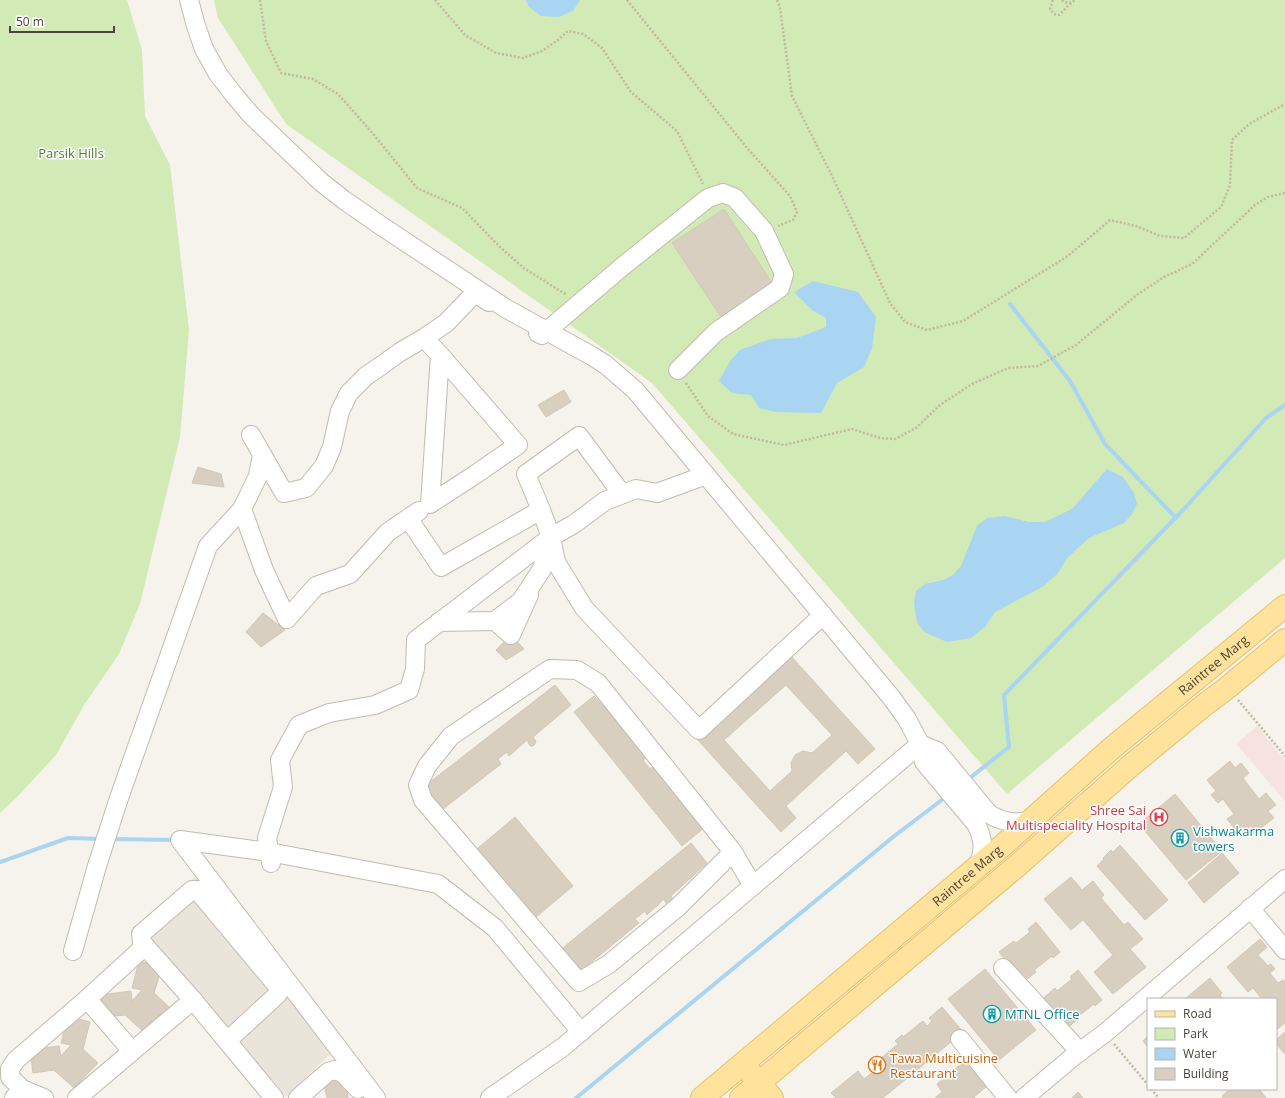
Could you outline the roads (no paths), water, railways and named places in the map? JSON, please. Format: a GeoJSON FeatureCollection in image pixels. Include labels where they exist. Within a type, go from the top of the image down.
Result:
{"type":"FeatureCollection","features":[{"type":"Feature","properties":{"kind":"main road","name":"Raintree Marg"},"geometry":{"type":"LineString","coordinates":[[702,1098],[977,867],[1112,748],[1285,606]]}},
{"type":"Feature","properties":{"kind":"main road","name":"Raintree Marg"},"geometry":{"type":"LineString","coordinates":[[740,1098],[765,1090],[1128,767],[1285,640]]}},
{"type":"Feature","properties":{"kind":"main road"},"geometry":{"type":"LineString","coordinates":[[743,1064],[765,1090]]}},
{"type":"Feature","properties":{"kind":"main road"},"geometry":{"type":"LineString","coordinates":[[724,1080],[740,1098]]}},
{"type":"Feature","properties":{"kind":"street"},"geometry":{"type":"LineString","coordinates":[[189,0],[204,48],[218,74],[251,115],[321,182],[362,212],[504,308],[606,364],[630,385],[891,697],[907,719],[920,744],[937,751],[949,778],[968,801],[997,818],[1014,823],[1030,821]]}},
{"type":"Feature","properties":{"kind":"street"},"geometry":{"type":"LineString","coordinates":[[251,435],[284,493],[306,488],[324,466],[332,447],[340,411],[349,392],[366,376],[400,352],[446,323],[475,293],[542,335],[623,266],[708,198],[723,193],[735,198],[764,231],[784,274],[780,288],[716,332],[678,370]]}},
{"type":"Feature","properties":{"kind":"street"},"geometry":{"type":"LineString","coordinates":[[424,338],[518,445],[526,474],[551,537],[556,562],[584,608],[699,730],[823,615]]}},
{"type":"Feature","properties":{"kind":"street"},"geometry":{"type":"LineString","coordinates":[[430,504],[440,355]]}},
{"type":"Feature","properties":{"kind":"street"},"geometry":{"type":"LineString","coordinates":[[526,474],[579,436],[622,494]]}},
{"type":"Feature","properties":{"kind":"street"},"geometry":{"type":"LineString","coordinates":[[242,509],[264,570],[287,620],[316,586],[350,574],[388,532],[518,445]]}},
{"type":"Feature","properties":{"kind":"street"},"geometry":{"type":"LineString","coordinates":[[73,951],[109,830],[208,546],[242,509],[258,476],[262,455]]}},
{"type":"Feature","properties":{"kind":"street"},"geometry":{"type":"LineString","coordinates":[[270,858],[267,838],[283,787],[280,760],[300,725],[329,713],[375,705],[409,690],[415,669],[416,640],[551,537],[574,524],[605,501],[636,489],[657,493],[706,476]]}},
{"type":"Feature","properties":{"kind":"street"},"geometry":{"type":"LineString","coordinates":[[410,518],[412,524],[441,567],[541,510]]}},
{"type":"Feature","properties":{"kind":"street"},"geometry":{"type":"LineString","coordinates":[[439,622],[495,621],[521,601],[542,569],[551,537]]}},
{"type":"Feature","properties":{"kind":"street"},"geometry":{"type":"LineString","coordinates":[[733,852],[678,907],[609,964],[579,982],[423,800],[418,785],[427,766],[451,736],[550,669],[577,670],[598,683],[733,852],[753,886]]}},
{"type":"Feature","properties":{"kind":"street"},"geometry":{"type":"LineString","coordinates":[[490,1098],[564,1047],[920,744]]}},
{"type":"Feature","properties":{"kind":"street"},"geometry":{"type":"LineString","coordinates":[[968,801],[982,838],[982,853],[977,867]]}},
{"type":"Feature","properties":{"kind":"street"},"geometry":{"type":"LineString","coordinates":[[376,1098],[180,840],[270,858],[438,884],[495,928],[586,1028]]}},
{"type":"Feature","properties":{"kind":"street"},"geometry":{"type":"LineString","coordinates":[[1024,1098],[1105,1033],[1285,879]]}},
{"type":"Feature","properties":{"kind":"street"},"geometry":{"type":"LineString","coordinates":[[226,1040],[278,994],[278,988],[197,890],[192,890],[141,934],[142,942],[193,1000],[226,1040],[274,1098]]}},
{"type":"Feature","properties":{"kind":"street"},"geometry":{"type":"LineString","coordinates":[[1250,908],[1285,950]]}},
{"type":"Feature","properties":{"kind":"street"},"geometry":{"type":"LineString","coordinates":[[44,1098],[18,1094],[10,1077],[10,1069],[16,1060],[87,999],[145,946]]}},
{"type":"Feature","properties":{"kind":"street"},"geometry":{"type":"LineString","coordinates":[[1003,968],[1080,1052]]}},
{"type":"Feature","properties":{"kind":"street"},"geometry":{"type":"LineString","coordinates":[[87,999],[132,1051]]}},
{"type":"Feature","properties":{"kind":"street"},"geometry":{"type":"LineString","coordinates":[[77,1098],[193,1000]]}},
{"type":"Feature","properties":{"kind":"street"},"geometry":{"type":"LineString","coordinates":[[960,1039],[1008,1098]]}},
{"type":"Feature","properties":{"kind":"street"},"geometry":{"type":"LineString","coordinates":[[298,1098],[328,1072],[335,1070],[343,1073],[366,1098]]}},
{"type":"Feature","properties":{"kind":"water"},"geometry":{"type":"Polygon","coordinates":[[[526,0],[580,0],[573,11],[559,17],[541,16],[529,7],[526,0]]]}},
{"type":"Feature","properties":{"kind":"water"},"geometry":{"type":"Polygon","coordinates":[[[813,281],[858,292],[876,317],[872,348],[864,367],[837,383],[821,413],[776,412],[759,408],[751,395],[732,393],[719,381],[730,361],[740,350],[770,339],[797,338],[826,327],[826,318],[812,310],[794,292],[813,281]]]}},
{"type":"Feature","properties":{"kind":"water"},"geometry":{"type":"Polygon","coordinates":[[[1107,469],[1123,477],[1134,493],[1137,504],[1132,514],[1124,523],[1089,538],[1067,558],[1058,573],[1044,586],[995,612],[985,627],[971,638],[947,642],[924,632],[917,622],[914,603],[916,591],[925,584],[943,580],[953,575],[961,566],[977,526],[987,518],[1005,516],[1028,522],[1045,522],[1072,509],[1107,469]]]}},
{"type":"Feature","properties":{"kind":"waterway"},"geometry":{"type":"LineString","coordinates":[[1010,304],[1070,381],[1105,444],[1176,518]]}},
{"type":"Feature","properties":{"kind":"waterway"},"geometry":{"type":"LineString","coordinates":[[966,781],[1009,747],[1004,695],[1183,510],[1266,418],[1285,405]]}},
{"type":"Feature","properties":{"kind":"waterway"},"geometry":{"type":"LineString","coordinates":[[576,1098],[893,837],[947,796]]}},
{"type":"Feature","properties":{"kind":"waterway"},"geometry":{"type":"LineString","coordinates":[[0,862],[68,838],[102,839]]}},
{"type":"Feature","properties":{"kind":"waterway"},"geometry":{"type":"LineString","coordinates":[[110,839],[176,840]]}},
{"type":"Feature","properties":{"kind":"place","name":"Shree Sai Multispeciality Hospital"},"geometry":{"type":"Point","coordinates":[1159,817]}},
{"type":"Feature","properties":{"kind":"place","name":"Vishwakarma towers"},"geometry":{"type":"Point","coordinates":[1180,838]}},
{"type":"Feature","properties":{"kind":"place","name":"MTNL Office"},"geometry":{"type":"Point","coordinates":[992,1014]}},
{"type":"Feature","properties":{"kind":"place","name":"Tawa Multicuisine Restaurant"},"geometry":{"type":"Point","coordinates":[877,1065]}},
{"type":"Feature","properties":{"kind":"park label","name":"Parsik Hills"},"geometry":{"type":"Point","coordinates":[71,153]}}]}
